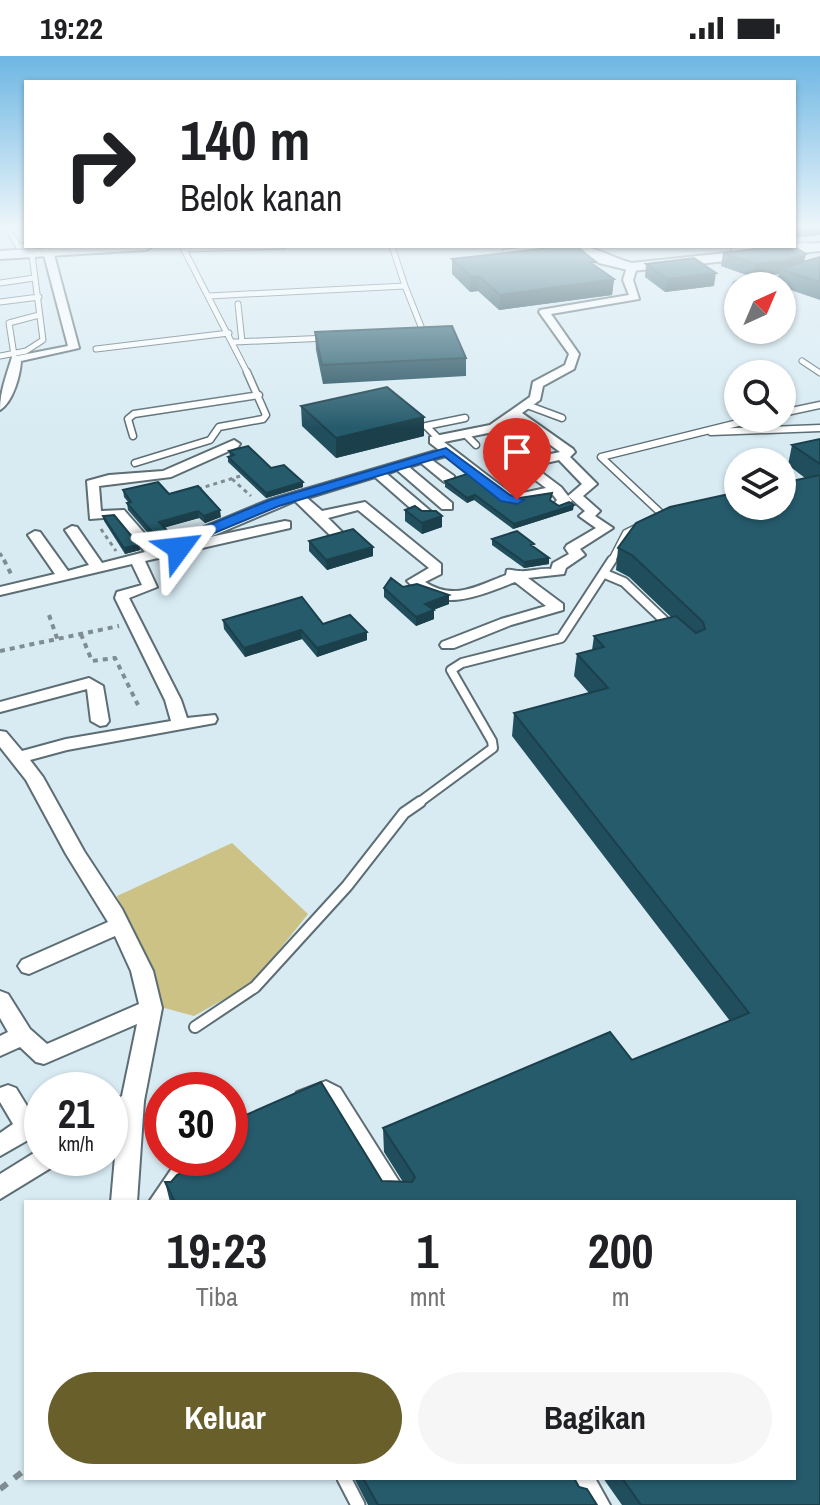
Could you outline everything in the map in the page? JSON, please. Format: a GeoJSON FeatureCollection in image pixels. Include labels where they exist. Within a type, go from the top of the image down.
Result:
{"type":"FeatureCollection","features":[{"type":"Feature","properties":{"kind":"street"},"geometry":{"type":"LineString","coordinates":[[0,406],[15,373],[16,359],[74,348],[53,294]]}},
{"type":"Feature","properties":{"kind":"street"},"geometry":{"type":"LineString","coordinates":[[556,490],[510,500],[433,443],[438,438],[494,428],[536,398],[537,386],[570,367],[574,354],[572,346],[544,312],[635,297],[634,294]]}},
{"type":"Feature","properties":{"kind":"street"},"geometry":{"type":"LineString","coordinates":[[514,413],[569,452],[523,464],[533,475],[556,490],[565,501],[560,505]]}},
{"type":"Feature","properties":{"kind":"street"},"geometry":{"type":"LineString","coordinates":[[494,428],[507,441]]}},
{"type":"Feature","properties":{"kind":"street"},"geometry":{"type":"LineString","coordinates":[[155,555],[119,513],[95,516],[92,484],[158,476],[183,469],[208,452],[234,444]]}},
{"type":"Feature","properties":{"kind":"street"},"geometry":{"type":"LineString","coordinates":[[194,545],[209,530],[264,507],[446,452]]}},
{"type":"Feature","properties":{"kind":"street"},"geometry":{"type":"LineString","coordinates":[[319,516],[360,505],[436,567],[436,571],[414,581],[438,596],[463,597],[515,575],[559,571],[558,566],[578,555],[572,548],[606,529],[586,516],[593,511],[575,494],[590,484],[562,456]]}},
{"type":"Feature","properties":{"kind":"street"},"geometry":{"type":"LineString","coordinates":[[423,459],[449,479]]}},
{"type":"Feature","properties":{"kind":"street"},"geometry":{"type":"LineString","coordinates":[[401,467],[447,506]]}},
{"type":"Feature","properties":{"kind":"street"},"geometry":{"type":"LineString","coordinates":[[378,473],[429,517]]}},
{"type":"Feature","properties":{"kind":"street"},"geometry":{"type":"LineString","coordinates":[[297,496],[337,534]]}},
{"type":"Feature","properties":{"kind":"street"},"geometry":{"type":"LineString","coordinates":[[0,591],[285,525]]}},
{"type":"Feature","properties":{"kind":"street"},"geometry":{"type":"LineString","coordinates":[[72,530],[99,569]]}},
{"type":"Feature","properties":{"kind":"street"},"geometry":{"type":"LineString","coordinates":[[35,535],[65,577]]}},
{"type":"Feature","properties":{"kind":"street"},"geometry":{"type":"LineString","coordinates":[[131,561],[150,587],[122,595],[173,700],[180,724]]}},
{"type":"Feature","properties":{"kind":"street"},"geometry":{"type":"LineString","coordinates":[[448,645],[506,622],[558,607],[515,575]]}},
{"type":"Feature","properties":{"kind":"street"},"geometry":{"type":"LineString","coordinates":[[0,707],[89,683],[95,686],[100,721]]}},
{"type":"Feature","properties":{"kind":"street"},"geometry":{"type":"LineString","coordinates":[[18,758],[66,745],[209,719]]}},
{"type":"Feature","properties":{"kind":"street"},"geometry":{"type":"LineString","coordinates":[[0,736],[34,777],[120,925],[142,971],[151,1008],[132,1101],[124,1200]]}},
{"type":"Feature","properties":{"kind":"street"},"geometry":{"type":"LineString","coordinates":[[29,966],[120,925]]}},
{"type":"Feature","properties":{"kind":"street"},"geometry":{"type":"LineString","coordinates":[[0,1000],[22,1035],[44,1055],[151,1008]]}},
{"type":"Feature","properties":{"kind":"street"},"geometry":{"type":"LineString","coordinates":[[0,1047],[22,1035]]}},
{"type":"Feature","properties":{"kind":"street"},"geometry":{"type":"LineString","coordinates":[[278,1111],[319,1092],[326,1091],[332,1095],[398,1200]]}},
{"type":"Feature","properties":{"kind":"street"},"geometry":{"type":"LineString","coordinates":[[0,1145],[20,1133],[26,1124],[8,1095]]}},
{"type":"Feature","properties":{"kind":"street"},"geometry":{"type":"LineString","coordinates":[[128,1104],[132,1101]]}},
{"type":"Feature","properties":{"kind":"street"},"geometry":{"type":"LineString","coordinates":[[0,1188],[24,1172]]}},
{"type":"Feature","properties":{"kind":"street"},"geometry":{"type":"LineString","coordinates":[[163,1200],[180,1176]]}},
{"type":"Feature","properties":{"kind":"street"},"geometry":{"type":"LineString","coordinates":[[578,1480],[595,1505]]}},
{"type":"Feature","properties":{"kind":"lane"},"geometry":{"type":"LineString","coordinates":[[0,356],[31,349],[43,340],[38,294]]}},
{"type":"Feature","properties":{"kind":"lane"},"geometry":{"type":"LineString","coordinates":[[135,463],[210,440],[219,427],[263,419],[266,415],[234,342],[209,296],[256,294]]}},
{"type":"Feature","properties":{"kind":"lane"},"geometry":{"type":"LineString","coordinates":[[408,294],[422,329],[419,334],[411,335]]}},
{"type":"Feature","properties":{"kind":"lane"},"geometry":{"type":"LineString","coordinates":[[0,302],[39,297]]}},
{"type":"Feature","properties":{"kind":"lane"},"geometry":{"type":"LineString","coordinates":[[238,304],[242,342]]}},
{"type":"Feature","properties":{"kind":"lane"},"geometry":{"type":"LineString","coordinates":[[14,355],[9,323],[39,315]]}},
{"type":"Feature","properties":{"kind":"lane"},"geometry":{"type":"LineString","coordinates":[[96,349],[229,333]]}},
{"type":"Feature","properties":{"kind":"lane"},"geometry":{"type":"LineString","coordinates":[[234,342],[332,338]]}},
{"type":"Feature","properties":{"kind":"lane"},"geometry":{"type":"LineString","coordinates":[[802,361],[820,373]]}},
{"type":"Feature","properties":{"kind":"lane"},"geometry":{"type":"LineString","coordinates":[[133,436],[128,419],[134,414],[259,395]]}},
{"type":"Feature","properties":{"kind":"lane"},"geometry":{"type":"LineString","coordinates":[[527,405],[562,418]]}},
{"type":"Feature","properties":{"kind":"lane"},"geometry":{"type":"LineString","coordinates":[[796,410],[820,405]]}},
{"type":"Feature","properties":{"kind":"lane"},"geometry":{"type":"LineString","coordinates":[[438,438],[425,427],[465,418]]}},
{"type":"Feature","properties":{"kind":"lane"},"geometry":{"type":"LineString","coordinates":[[677,526],[663,519],[601,457],[724,425]]}},
{"type":"Feature","properties":{"kind":"lane"},"geometry":{"type":"LineString","coordinates":[[692,432],[820,428]]}},
{"type":"Feature","properties":{"kind":"lane"},"geometry":{"type":"LineString","coordinates":[[465,434],[476,445]]}},
{"type":"Feature","properties":{"kind":"lane"},"geometry":{"type":"LineString","coordinates":[[195,1027],[255,987],[347,886],[404,813],[493,748],[492,741],[451,670],[462,663],[561,638],[605,574],[626,533],[646,524]]}},
{"type":"Feature","properties":{"kind":"lane"},"geometry":{"type":"LineString","coordinates":[[605,574],[624,582],[674,630]]}},
{"type":"Feature","properties":{"kind":"lane"},"geometry":{"type":"LineString","coordinates":[[345,1480],[358,1505]]}},
{"type":"Feature","properties":{"kind":"path"},"geometry":{"type":"LineString","coordinates":[[185,492],[257,472]]}},
{"type":"Feature","properties":{"kind":"path"},"geometry":{"type":"LineString","coordinates":[[232,479],[264,507]]}},
{"type":"Feature","properties":{"kind":"path"},"geometry":{"type":"LineString","coordinates":[[198,488],[229,521]]}},
{"type":"Feature","properties":{"kind":"path"},"geometry":{"type":"LineString","coordinates":[[95,516],[131,561]]}},
{"type":"Feature","properties":{"kind":"path"},"geometry":{"type":"LineString","coordinates":[[0,553],[18,587]]}},
{"type":"Feature","properties":{"kind":"path"},"geometry":{"type":"LineString","coordinates":[[49,615],[58,641]]}},
{"type":"Feature","properties":{"kind":"path"},"geometry":{"type":"LineString","coordinates":[[0,651],[135,623]]}},
{"type":"Feature","properties":{"kind":"path"},"geometry":{"type":"LineString","coordinates":[[81,634],[92,661],[115,658],[138,705]]}},
{"type":"Feature","properties":{"kind":"path"},"geometry":{"type":"LineString","coordinates":[[0,1489],[24,1471]]}},
{"type":"Feature","properties":{"kind":"shaded area"},"geometry":{"type":"Polygon","coordinates":[[[232,843],[308,914],[253,983],[194,1016],[157,1006],[149,970],[117,896],[232,843]]]}},
{"type":"Feature","properties":{"kind":"building"},"geometry":{"type":"Polygon","coordinates":[[[452,326],[466,358],[322,365],[315,332],[452,326]]]}},
{"type":"Feature","properties":{"kind":"building"},"geometry":{"type":"Polygon","coordinates":[[[387,387],[424,417],[336,438],[301,406],[387,387]]]}},
{"type":"Feature","properties":{"kind":"building"},"geometry":{"type":"Polygon","coordinates":[[[820,439],[820,464],[792,445],[820,439]]]}},
{"type":"Feature","properties":{"kind":"building"},"geometry":{"type":"Polygon","coordinates":[[[248,446],[271,468],[284,465],[303,482],[266,493],[228,457],[234,455],[229,451],[248,446]]]}},
{"type":"Feature","properties":{"kind":"building"},"geometry":{"type":"Polygon","coordinates":[[[470,473],[506,500],[552,493],[550,500],[559,506],[569,502],[574,505],[514,524],[475,495],[467,498],[445,481],[470,473]]]}},
{"type":"Feature","properties":{"kind":"building"},"geometry":{"type":"Polygon","coordinates":[[[820,475],[818,1505],[641,1505],[623,1480],[796,1480],[796,1200],[174,1200],[165,1182],[171,1182],[176,1176],[248,1176],[248,1114],[321,1082],[382,1181],[412,1182],[415,1177],[383,1128],[610,1032],[632,1060],[749,1013],[514,713],[608,688],[577,654],[604,647],[594,636],[676,616],[696,633],[705,629],[703,622],[632,555],[618,548],[636,523],[670,507],[724,495],[724,520],[796,520],[796,480],[820,475]]]}},
{"type":"Feature","properties":{"kind":"building"},"geometry":{"type":"Polygon","coordinates":[[[158,482],[169,494],[198,486],[220,510],[204,516],[198,511],[159,522],[172,536],[158,539],[127,503],[131,502],[123,490],[158,482]]]}},
{"type":"Feature","properties":{"kind":"building"},"geometry":{"type":"Polygon","coordinates":[[[415,506],[422,511],[436,511],[442,516],[422,523],[405,510],[415,506]]]}},
{"type":"Feature","properties":{"kind":"building"},"geometry":{"type":"Polygon","coordinates":[[[114,515],[139,545],[124,548],[103,516],[114,515]]]}},
{"type":"Feature","properties":{"kind":"building"},"geometry":{"type":"Polygon","coordinates":[[[353,529],[373,547],[326,560],[309,541],[353,529]]]}},
{"type":"Feature","properties":{"kind":"building"},"geometry":{"type":"Polygon","coordinates":[[[517,531],[549,558],[524,562],[492,539],[517,531]]]}},
{"type":"Feature","properties":{"kind":"building"},"geometry":{"type":"Polygon","coordinates":[[[391,578],[403,587],[417,584],[449,595],[425,604],[434,610],[416,617],[384,588],[391,578]]]}},
{"type":"Feature","properties":{"kind":"building"},"geometry":{"type":"Polygon","coordinates":[[[302,597],[323,624],[350,615],[367,632],[317,648],[301,630],[244,648],[223,620],[302,597]]]}},
{"type":"Feature","properties":{"kind":"building"},"geometry":{"type":"Polygon","coordinates":[[[364,1480],[575,1480],[579,1487],[587,1489],[597,1505],[378,1505],[364,1480]]]}},
{"type":"Feature","properties":{"kind":"route"},"geometry":{"type":"LineString","coordinates":[[179,548],[194,545],[209,530],[274,503],[446,452],[506,498],[517,500]]}}]}
